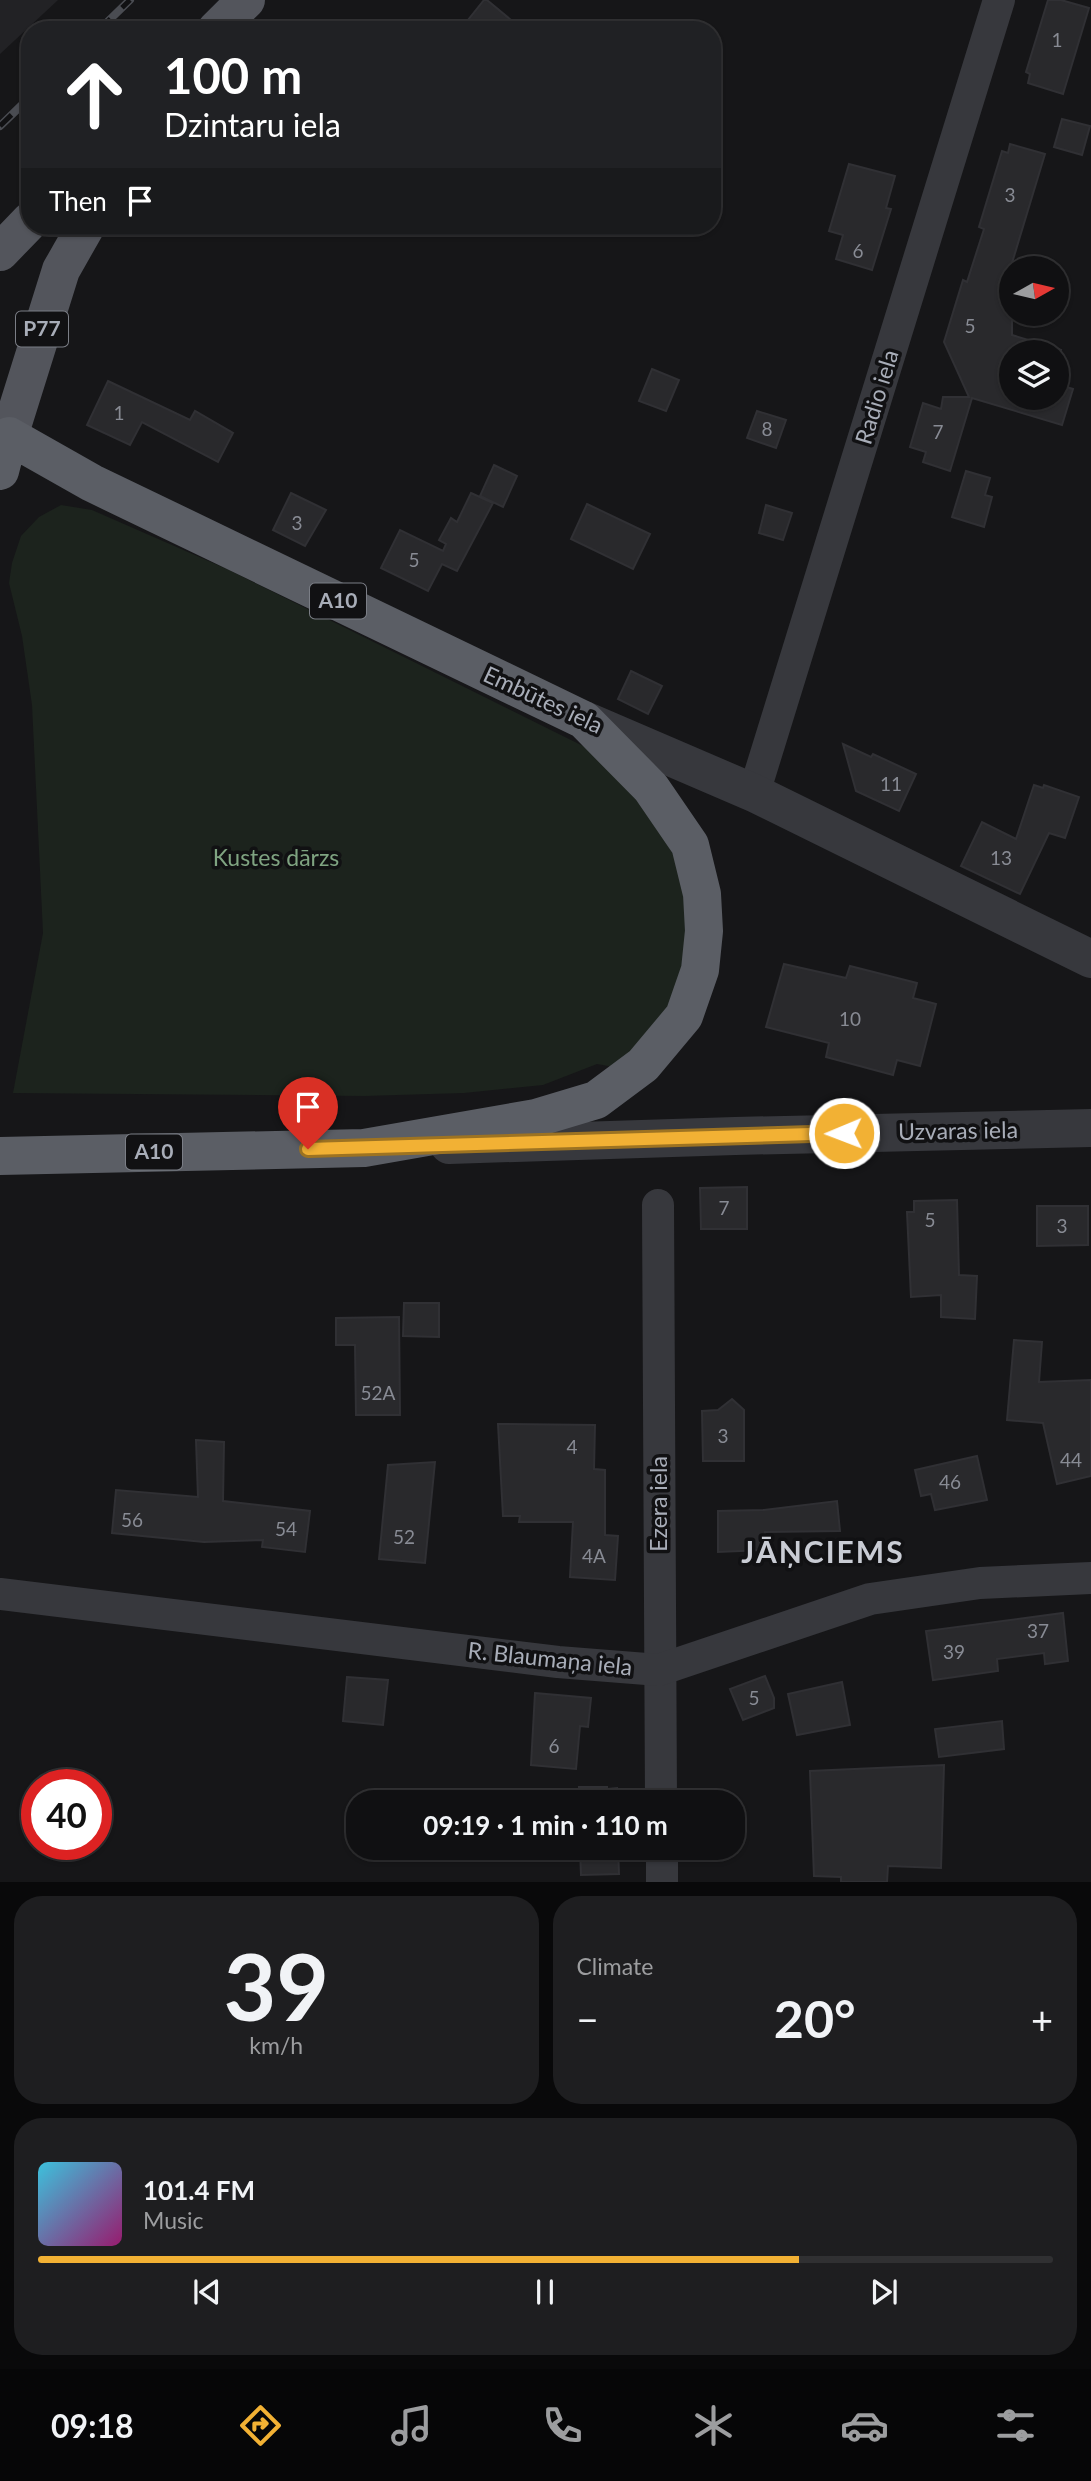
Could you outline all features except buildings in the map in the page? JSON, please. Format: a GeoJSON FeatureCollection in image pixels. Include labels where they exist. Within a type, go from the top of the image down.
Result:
{"type":"FeatureCollection","features":[{"type":"Feature","properties":{"kind":"highway","name":"Embūtes iela"},"geometry":{"type":"LineString","coordinates":[[3,446],[92,482],[584,720]]}},
{"type":"Feature","properties":{"kind":"highway","name":"A10"},"geometry":{"type":"LineString","coordinates":[[0,1156],[364,1148],[536,1118],[596,1100],[643,1065],[684,1016],[700,970],[705,931],[702,894],[690,845],[652,789],[584,720]]}},
{"type":"Feature","properties":{"kind":"main road"},"geometry":{"type":"LineString","coordinates":[[225,21],[246,0]]}},
{"type":"Feature","properties":{"kind":"main road"},"geometry":{"type":"LineString","coordinates":[[0,252],[21,230]]}},
{"type":"Feature","properties":{"kind":"main road","name":"P77"},"geometry":{"type":"LineString","coordinates":[[3,446],[61,270],[81,235]]}},
{"type":"Feature","properties":{"kind":"street","name":"Radio iela"},"geometry":{"type":"LineString","coordinates":[[754,793],[999,0]]}},
{"type":"Feature","properties":{"kind":"street","name":"Embūtes iela"},"geometry":{"type":"LineString","coordinates":[[584,720],[754,793],[1091,959]]}},
{"type":"Feature","properties":{"kind":"street","name":"Uzvaras iela"},"geometry":{"type":"LineString","coordinates":[[364,1148],[1091,1128]]}},
{"type":"Feature","properties":{"kind":"street","name":"Ezera iela"},"geometry":{"type":"LineString","coordinates":[[658,1205],[661,1790]]}},
{"type":"Feature","properties":{"kind":"street","name":"R. Blaumaņa iela"},"geometry":{"type":"LineString","coordinates":[[0,1594],[558,1662],[659,1670],[870,1600],[980,1583],[1091,1578]]}},
{"type":"Feature","properties":{"kind":"street"},"geometry":{"type":"LineString","coordinates":[[662,1860],[662,1882]]}},
{"type":"Feature","properties":{"kind":"shaded area"},"geometry":{"type":"Polygon","coordinates":[[[0,0],[58,0],[35,21],[21,21],[21,34],[0,54],[0,0]]]}},
{"type":"Feature","properties":{"kind":"green space","name":"Kustes dārzs"},"geometry":{"type":"Polygon","coordinates":[[[61,505],[92,510],[229,570],[583,746],[606,764],[637,793],[679,864],[689,929],[681,976],[665,1012],[645,1039],[614,1067],[597,1064],[543,1085],[464,1093],[364,1096],[13,1093],[43,933],[32,705],[22,636],[9,583],[21,536],[39,517],[61,505]]]}},
{"type":"Feature","properties":{"kind":"railway"},"geometry":{"type":"LineString","coordinates":[[108,21],[130,0]]}},
{"type":"Feature","properties":{"kind":"railway"},"geometry":{"type":"LineString","coordinates":[[0,126],[21,106]]}},
{"type":"Feature","properties":{"kind":"district","name":"JĀŅCIEMS"},"geometry":{"type":"Point","coordinates":[823,1553]}},
{"type":"Feature","properties":{"kind":"route"},"geometry":{"type":"LineString","coordinates":[[308,1149],[844,1133]]}}]}
